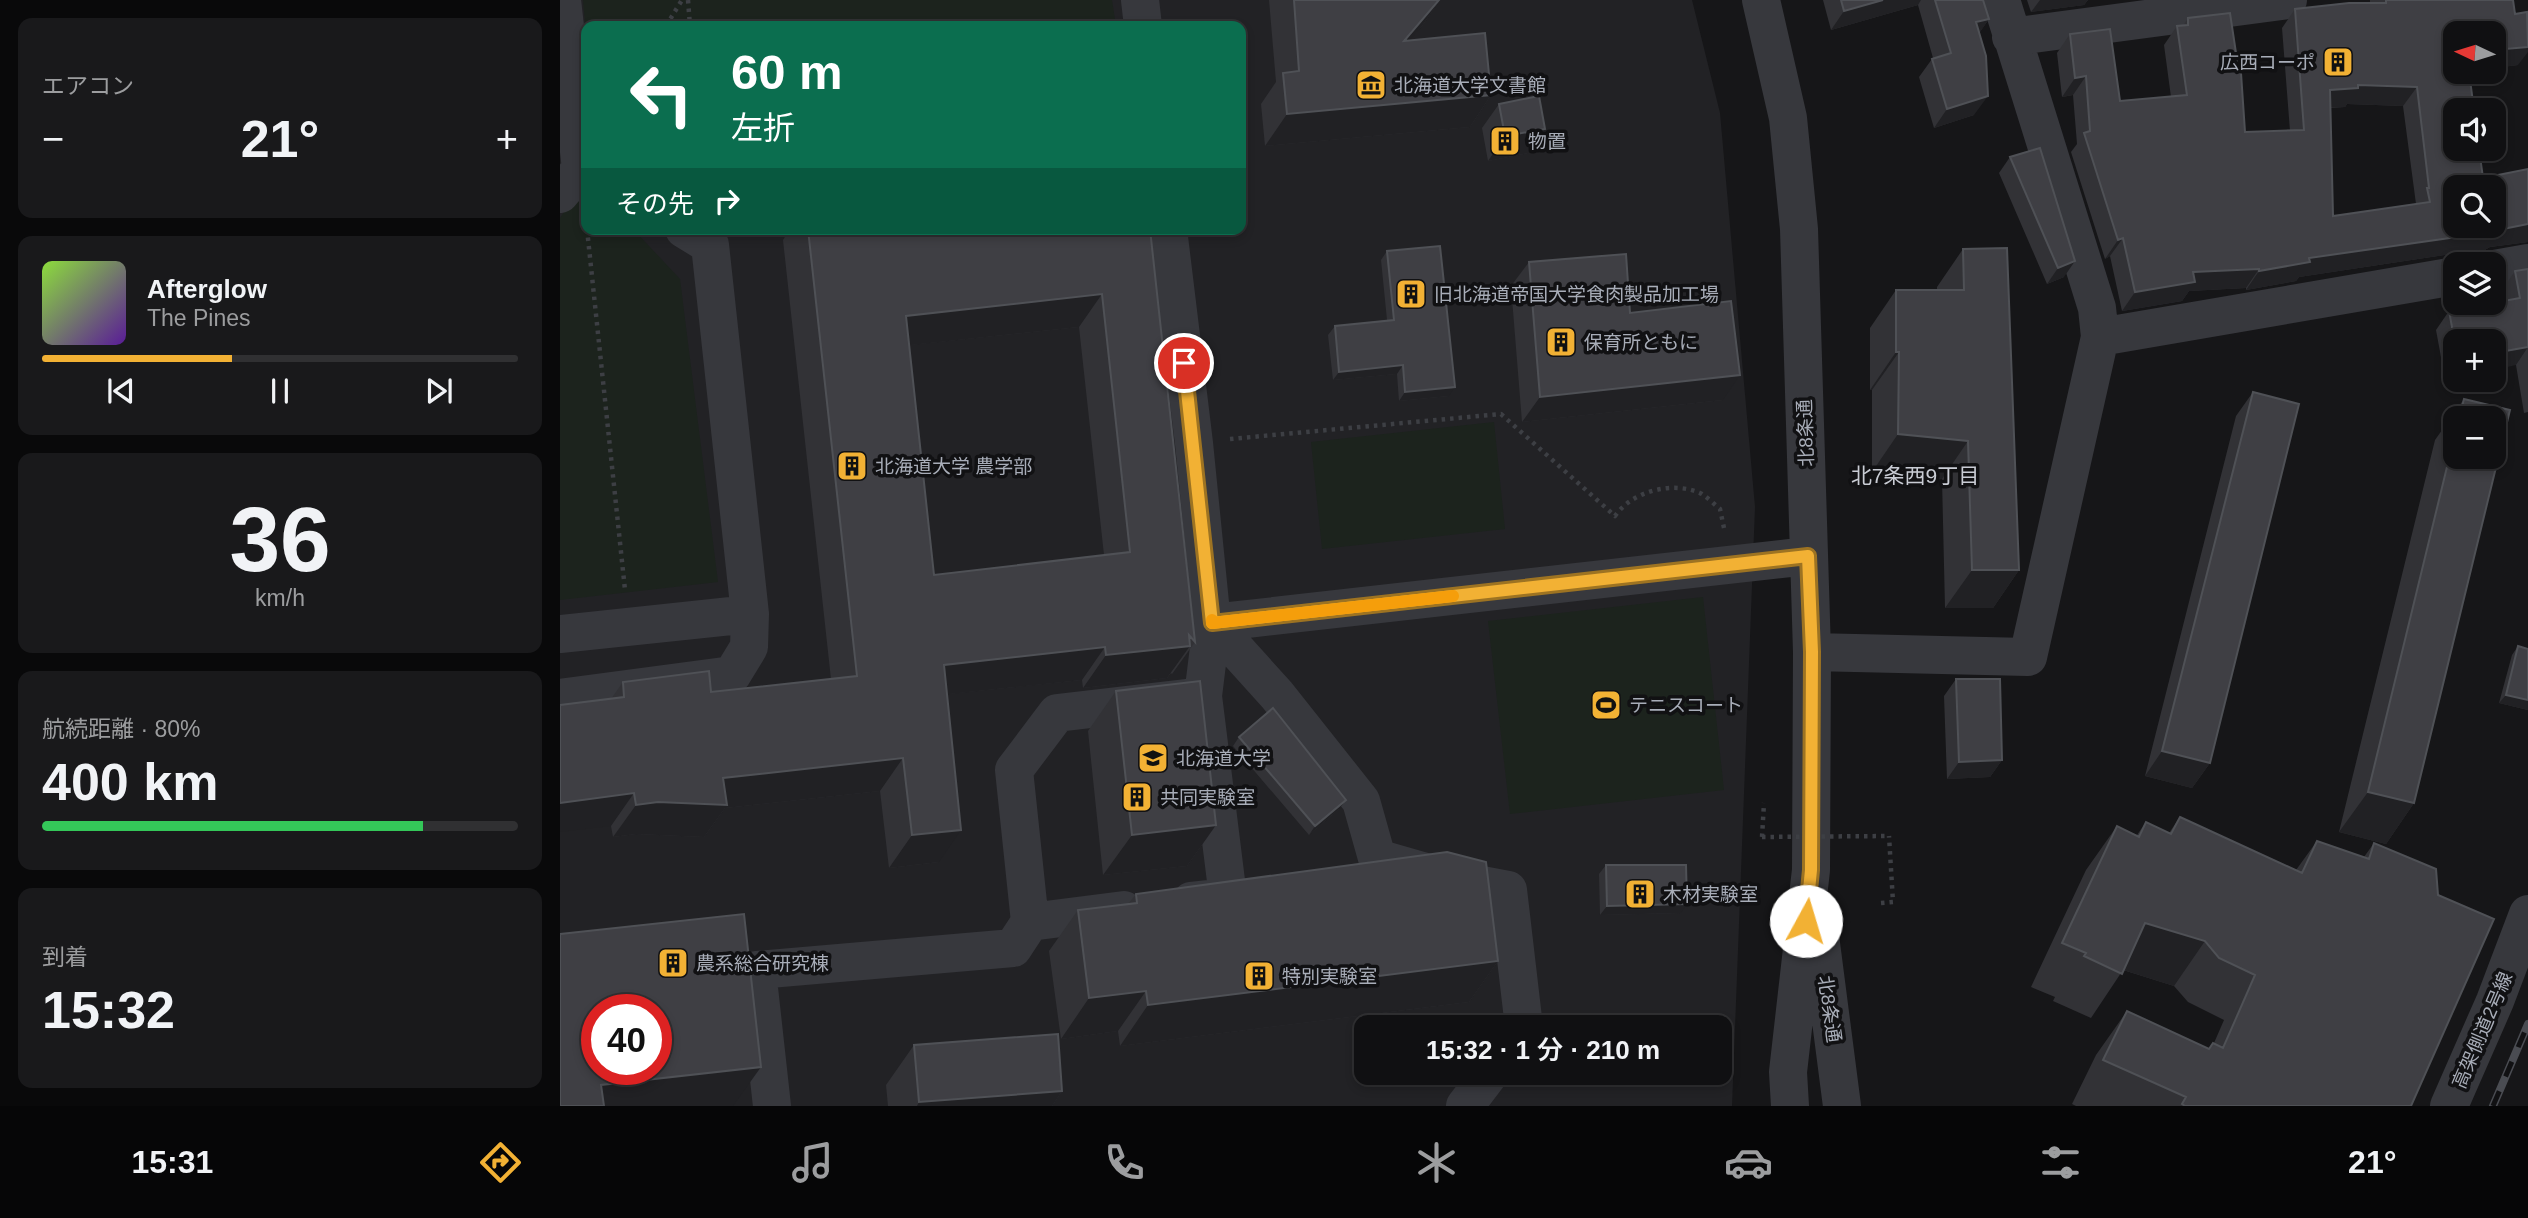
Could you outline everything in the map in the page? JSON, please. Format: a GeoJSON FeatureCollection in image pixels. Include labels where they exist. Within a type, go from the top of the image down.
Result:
{"type":"FeatureCollection","features":[{"type":"Feature","properties":{"kind":"street"},"geometry":{"type":"LineString","coordinates":[[562,0],[576,179]]}},
{"type":"Feature","properties":{"kind":"street"},"geometry":{"type":"LineString","coordinates":[[1140,0],[1142,21]]}},
{"type":"Feature","properties":{"kind":"street","name":"北8条通"},"geometry":{"type":"LineString","coordinates":[[1761,0],[1788,118],[1799,229],[1812,652],[1811,870],[1787,1095]]}},
{"type":"Feature","properties":{"kind":"street"},"geometry":{"type":"LineString","coordinates":[[1812,652],[2028,657],[2100,337],[2097,308],[2001,0]]}},
{"type":"Feature","properties":{"kind":"street"},"geometry":{"type":"LineString","coordinates":[[2011,37],[2264,2]]}},
{"type":"Feature","properties":{"kind":"street"},"geometry":{"type":"LineString","coordinates":[[560,698],[732,675],[749,647],[750,614],[710,244],[694,235]]}},
{"type":"Feature","properties":{"kind":"street"},"geometry":{"type":"LineString","coordinates":[[1030,922],[1228,897],[1203,696],[1212,623],[1169,235]]}},
{"type":"Feature","properties":{"kind":"street"},"geometry":{"type":"LineString","coordinates":[[2506,267],[2528,263]]}},
{"type":"Feature","properties":{"kind":"street"},"geometry":{"type":"LineString","coordinates":[[2100,337],[2443,278]]}},
{"type":"Feature","properties":{"kind":"street"},"geometry":{"type":"LineString","coordinates":[[1212,623],[1808,556]]}},
{"type":"Feature","properties":{"kind":"street"},"geometry":{"type":"LineString","coordinates":[[560,634],[750,614]]}},
{"type":"Feature","properties":{"kind":"street"},"geometry":{"type":"LineString","coordinates":[[1212,623],[1277,695],[1361,801],[1377,858],[1450,879],[1508,890],[1523,1015]]}},
{"type":"Feature","properties":{"kind":"street"},"geometry":{"type":"LineString","coordinates":[[772,1106],[757,970],[1013,948],[1030,922],[1014,770],[1056,713],[1203,696]]}},
{"type":"Feature","properties":{"kind":"street","name":"北8条通"},"geometry":{"type":"LineString","coordinates":[[1811,870],[1842,1106]]}},
{"type":"Feature","properties":{"kind":"street","name":"高架側道2号線"},"geometry":{"type":"LineString","coordinates":[[2449,1106],[2495,1001],[2528,914]]}},
{"type":"Feature","properties":{"kind":"street"},"geometry":{"type":"LineString","coordinates":[[1465,1106],[1481,1085]]}},
{"type":"Feature","properties":{"kind":"path"},"geometry":{"type":"LineString","coordinates":[[669,21],[681,0]]}},
{"type":"Feature","properties":{"kind":"path"},"geometry":{"type":"LineString","coordinates":[[688,0],[690,21]]}},
{"type":"Feature","properties":{"kind":"path"},"geometry":{"type":"LineString","coordinates":[[588,235],[629,625]]}},
{"type":"Feature","properties":{"kind":"path"},"geometry":{"type":"LineString","coordinates":[[1194,443],[1501,414],[1615,516],[1622,506],[1638,494],[1672,488],[1701,494],[1720,509],[1728,565]]}},
{"type":"Feature","properties":{"kind":"path"},"geometry":{"type":"LineString","coordinates":[[1764,803],[1762,837],[1889,836],[1893,902],[1881,903]]}},
{"type":"Feature","properties":{"kind":"shaded area","name":"北海道大学"},"geometry":{"type":"Polygon","coordinates":[[[560,0],[1692,0],[1720,113],[1755,507],[1732,1106],[560,1106],[560,0]]]}},
{"type":"Feature","properties":{"kind":"shaded area"},"geometry":{"type":"Polygon","coordinates":[[[583,0],[1112,0],[1115,21],[585,21],[583,0]]]}},
{"type":"Feature","properties":{"kind":"shaded area"},"geometry":{"type":"Polygon","coordinates":[[[581,202],[581,235],[639,235],[680,279],[718,582],[560,600],[560,218],[570,203],[581,202]]]}},
{"type":"Feature","properties":{"kind":"shaded area"},"geometry":{"type":"Polygon","coordinates":[[[1494,422],[1505,529],[1322,549],[1311,442],[1494,422]]]}},
{"type":"Feature","properties":{"kind":"shaded area","name":"テニスコート"},"geometry":{"type":"Polygon","coordinates":[[[1703,597],[1724,790],[1510,814],[1488,621],[1703,597]]]}},
{"type":"Feature","properties":{"kind":"building","name":"北海道大学文書館"},"geometry":{"type":"Polygon","coordinates":[[[1294,0],[1439,0],[1404,41],[1485,33],[1491,95],[1287,114],[1283,73],[1299,71],[1294,0]]]}},
{"type":"Feature","properties":{"kind":"building"},"geometry":{"type":"Polygon","coordinates":[[[1841,0],[1883,0],[1844,11],[1841,0]]]}},
{"type":"Feature","properties":{"kind":"building"},"geometry":{"type":"Polygon","coordinates":[[[1935,0],[1983,0],[1989,19],[1976,22],[1986,56],[1988,96],[1947,109],[1932,59],[1951,53],[1935,0]]]}},
{"type":"Feature","properties":{"kind":"building"},"geometry":{"type":"Polygon","coordinates":[[[2386,0],[2513,0],[2515,14],[2527,12],[2528,47],[2506,49],[2506,21],[2443,21],[2443,84],[2471,84],[2472,98],[2443,98],[2443,161],[2481,161],[2483,175],[2443,175],[2443,238],[2450,238],[2309,258],[2310,262],[2259,271],[2193,272],[2195,282],[2135,292],[2123,238],[2118,240],[2084,133],[2090,131],[2086,76],[2075,78],[2070,34],[2110,29],[2120,101],[2187,95],[2177,26],[2188,25],[2188,18],[2230,13],[2241,73],[2245,132],[2304,130],[2295,9],[2349,3],[2386,3],[2386,0]],[[2358,85],[2358,88],[2330,90],[2333,216],[2430,202],[2417,87],[2358,85]]]}},
{"type":"Feature","properties":{"kind":"building"},"geometry":{"type":"Polygon","coordinates":[[[1539,96],[1545,129],[1505,136],[1499,104],[1539,96]]]}},
{"type":"Feature","properties":{"kind":"building"},"geometry":{"type":"Polygon","coordinates":[[[2040,148],[2075,261],[2058,268],[2010,157],[2040,148]]]}},
{"type":"Feature","properties":{"kind":"building"},"geometry":{"type":"Polygon","coordinates":[[[2528,169],[2528,224],[2506,228],[2506,175],[2498,175],[2528,169]]]}},
{"type":"Feature","properties":{"kind":"building","name":"北海道大学 農学部"},"geometry":{"type":"Polygon","coordinates":[[[809,235],[1151,235],[1195,642],[1189,635],[1190,646],[1106,655],[1105,647],[944,665],[961,830],[912,835],[903,758],[723,778],[727,805],[658,802],[636,805],[634,793],[560,803],[560,705],[624,697],[623,682],[709,671],[711,692],[857,676],[809,235]],[[1102,294],[906,316],[934,575],[1130,552],[1102,294]]]}},
{"type":"Feature","properties":{"kind":"building","name":"旧北海道帝国大学食肉製品加工場"},"geometry":{"type":"Polygon","coordinates":[[[1440,246],[1455,387],[1405,392],[1403,365],[1339,372],[1335,326],[1394,320],[1387,251],[1440,246]]]}},
{"type":"Feature","properties":{"kind":"building"},"geometry":{"type":"Polygon","coordinates":[[[2007,248],[2019,570],[1972,570],[1968,441],[1898,434],[1899,352],[1896,352],[1896,290],[1964,290],[1963,249],[2007,248]]]}},
{"type":"Feature","properties":{"kind":"building","name":"保育所ともに"},"geometry":{"type":"Polygon","coordinates":[[[1626,254],[1630,313],[1731,301],[1740,375],[1540,397],[1529,262],[1626,254]]]}},
{"type":"Feature","properties":{"kind":"building"},"geometry":{"type":"Polygon","coordinates":[[[2528,269],[2528,347],[2506,351],[2506,329],[2452,329],[2450,315],[2506,315],[2506,301],[2520,298],[2515,271],[2528,269]]]}},
{"type":"Feature","properties":{"kind":"building"},"geometry":{"type":"Polygon","coordinates":[[[2253,392],[2299,404],[2210,763],[2162,751],[2253,392]]]}},
{"type":"Feature","properties":{"kind":"building"},"geometry":{"type":"Polygon","coordinates":[[[2464,399],[2493,406],[2462,406],[2464,399]]]}},
{"type":"Feature","properties":{"kind":"building"},"geometry":{"type":"Polygon","coordinates":[[[2506,409],[2510,410],[2506,426],[2506,409]]]}},
{"type":"Feature","properties":{"kind":"building"},"geometry":{"type":"Polygon","coordinates":[[[2446,469],[2496,469],[2414,803],[2368,792],[2446,469]]]}},
{"type":"Feature","properties":{"kind":"building"},"geometry":{"type":"Polygon","coordinates":[[[2518,646],[2528,649],[2528,700],[2506,695],[2518,646]]]}},
{"type":"Feature","properties":{"kind":"building"},"geometry":{"type":"Polygon","coordinates":[[[1956,679],[2000,679],[2002,760],[1959,762],[1956,679]]]}},
{"type":"Feature","properties":{"kind":"building"},"geometry":{"type":"Polygon","coordinates":[[[1200,681],[1216,825],[1132,835],[1116,691],[1200,681]]]}},
{"type":"Feature","properties":{"kind":"building"},"geometry":{"type":"Polygon","coordinates":[[[1273,708],[1346,800],[1315,826],[1239,737],[1273,708]]]}},
{"type":"Feature","properties":{"kind":"building"},"geometry":{"type":"Polygon","coordinates":[[[2180,817],[2302,873],[2317,841],[2369,859],[2374,843],[2436,869],[2438,895],[2494,919],[2411,1106],[2185,1106],[2182,1104],[2186,1097],[2103,1060],[2127,1011],[2209,1049],[2213,1043],[2223,1048],[2255,975],[2219,958],[2205,941],[2145,923],[2122,974],[2084,956],[2086,953],[2062,943],[2117,826],[2139,837],[2146,822],[2171,834],[2180,817]]]}},
{"type":"Feature","properties":{"kind":"building","name":"特別実験室"},"geometry":{"type":"Polygon","coordinates":[[[1447,852],[1486,862],[1498,961],[1148,1005],[1146,991],[1089,998],[1078,910],[1137,903],[1136,894],[1447,852]]]}},
{"type":"Feature","properties":{"kind":"building","name":"木材実験室"},"geometry":{"type":"Polygon","coordinates":[[[1606,865],[1686,865],[1687,904],[1607,906],[1606,865]]]}},
{"type":"Feature","properties":{"kind":"building"},"geometry":{"type":"Polygon","coordinates":[[[744,914],[761,1067],[672,1077],[672,994],[581,994],[581,1085],[601,1085],[604,1106],[560,1106],[560,934],[744,914]]]}},
{"type":"Feature","properties":{"kind":"building"},"geometry":{"type":"Polygon","coordinates":[[[1058,1034],[1062,1091],[919,1102],[914,1045],[1058,1034]]]}},
{"type":"Feature","properties":{"kind":"railway"},"geometry":{"type":"LineString","coordinates":[[2493,1106],[2528,1024]]}},
{"type":"Feature","properties":{"kind":"slow traffic"},"geometry":{"type":"LineString","coordinates":[[1212,620],[1212,623],[1453,596]]}},
{"type":"Feature","properties":{"kind":"place","name":"広西コーポ"},"geometry":{"type":"Point","coordinates":[2338,62]}},
{"type":"Feature","properties":{"kind":"place","name":"北海道大学文書館"},"geometry":{"type":"Point","coordinates":[1371,85]}},
{"type":"Feature","properties":{"kind":"place","name":"物置"},"geometry":{"type":"Point","coordinates":[1505,141]}},
{"type":"Feature","properties":{"kind":"place","name":"旧北海道帝国大学食肉製品加工場"},"geometry":{"type":"Point","coordinates":[1411,294]}},
{"type":"Feature","properties":{"kind":"place","name":"保育所ともに"},"geometry":{"type":"Point","coordinates":[1561,342]}},
{"type":"Feature","properties":{"kind":"place","name":"北海道大学 農学部"},"geometry":{"type":"Point","coordinates":[852,466]}},
{"type":"Feature","properties":{"kind":"place","name":"テニスコート"},"geometry":{"type":"Point","coordinates":[1606,705]}},
{"type":"Feature","properties":{"kind":"place","name":"北海道大学"},"geometry":{"type":"Point","coordinates":[1153,758]}},
{"type":"Feature","properties":{"kind":"place","name":"共同実験室"},"geometry":{"type":"Point","coordinates":[1137,797]}},
{"type":"Feature","properties":{"kind":"place","name":"木材実験室"},"geometry":{"type":"Point","coordinates":[1640,894]}},
{"type":"Feature","properties":{"kind":"place","name":"農系総合研究棟"},"geometry":{"type":"Point","coordinates":[673,963]}},
{"type":"Feature","properties":{"kind":"place","name":"特別実験室"},"geometry":{"type":"Point","coordinates":[1259,976]}},
{"type":"Feature","properties":{"kind":"district","name":"北7条西9丁目"},"geometry":{"type":"Point","coordinates":[1915,476]}},
{"type":"Feature","properties":{"kind":"route"},"geometry":{"type":"LineString","coordinates":[[1184,363],[1212,623],[1808,556],[1812,652],[1811,870],[1806,921]]}}]}
